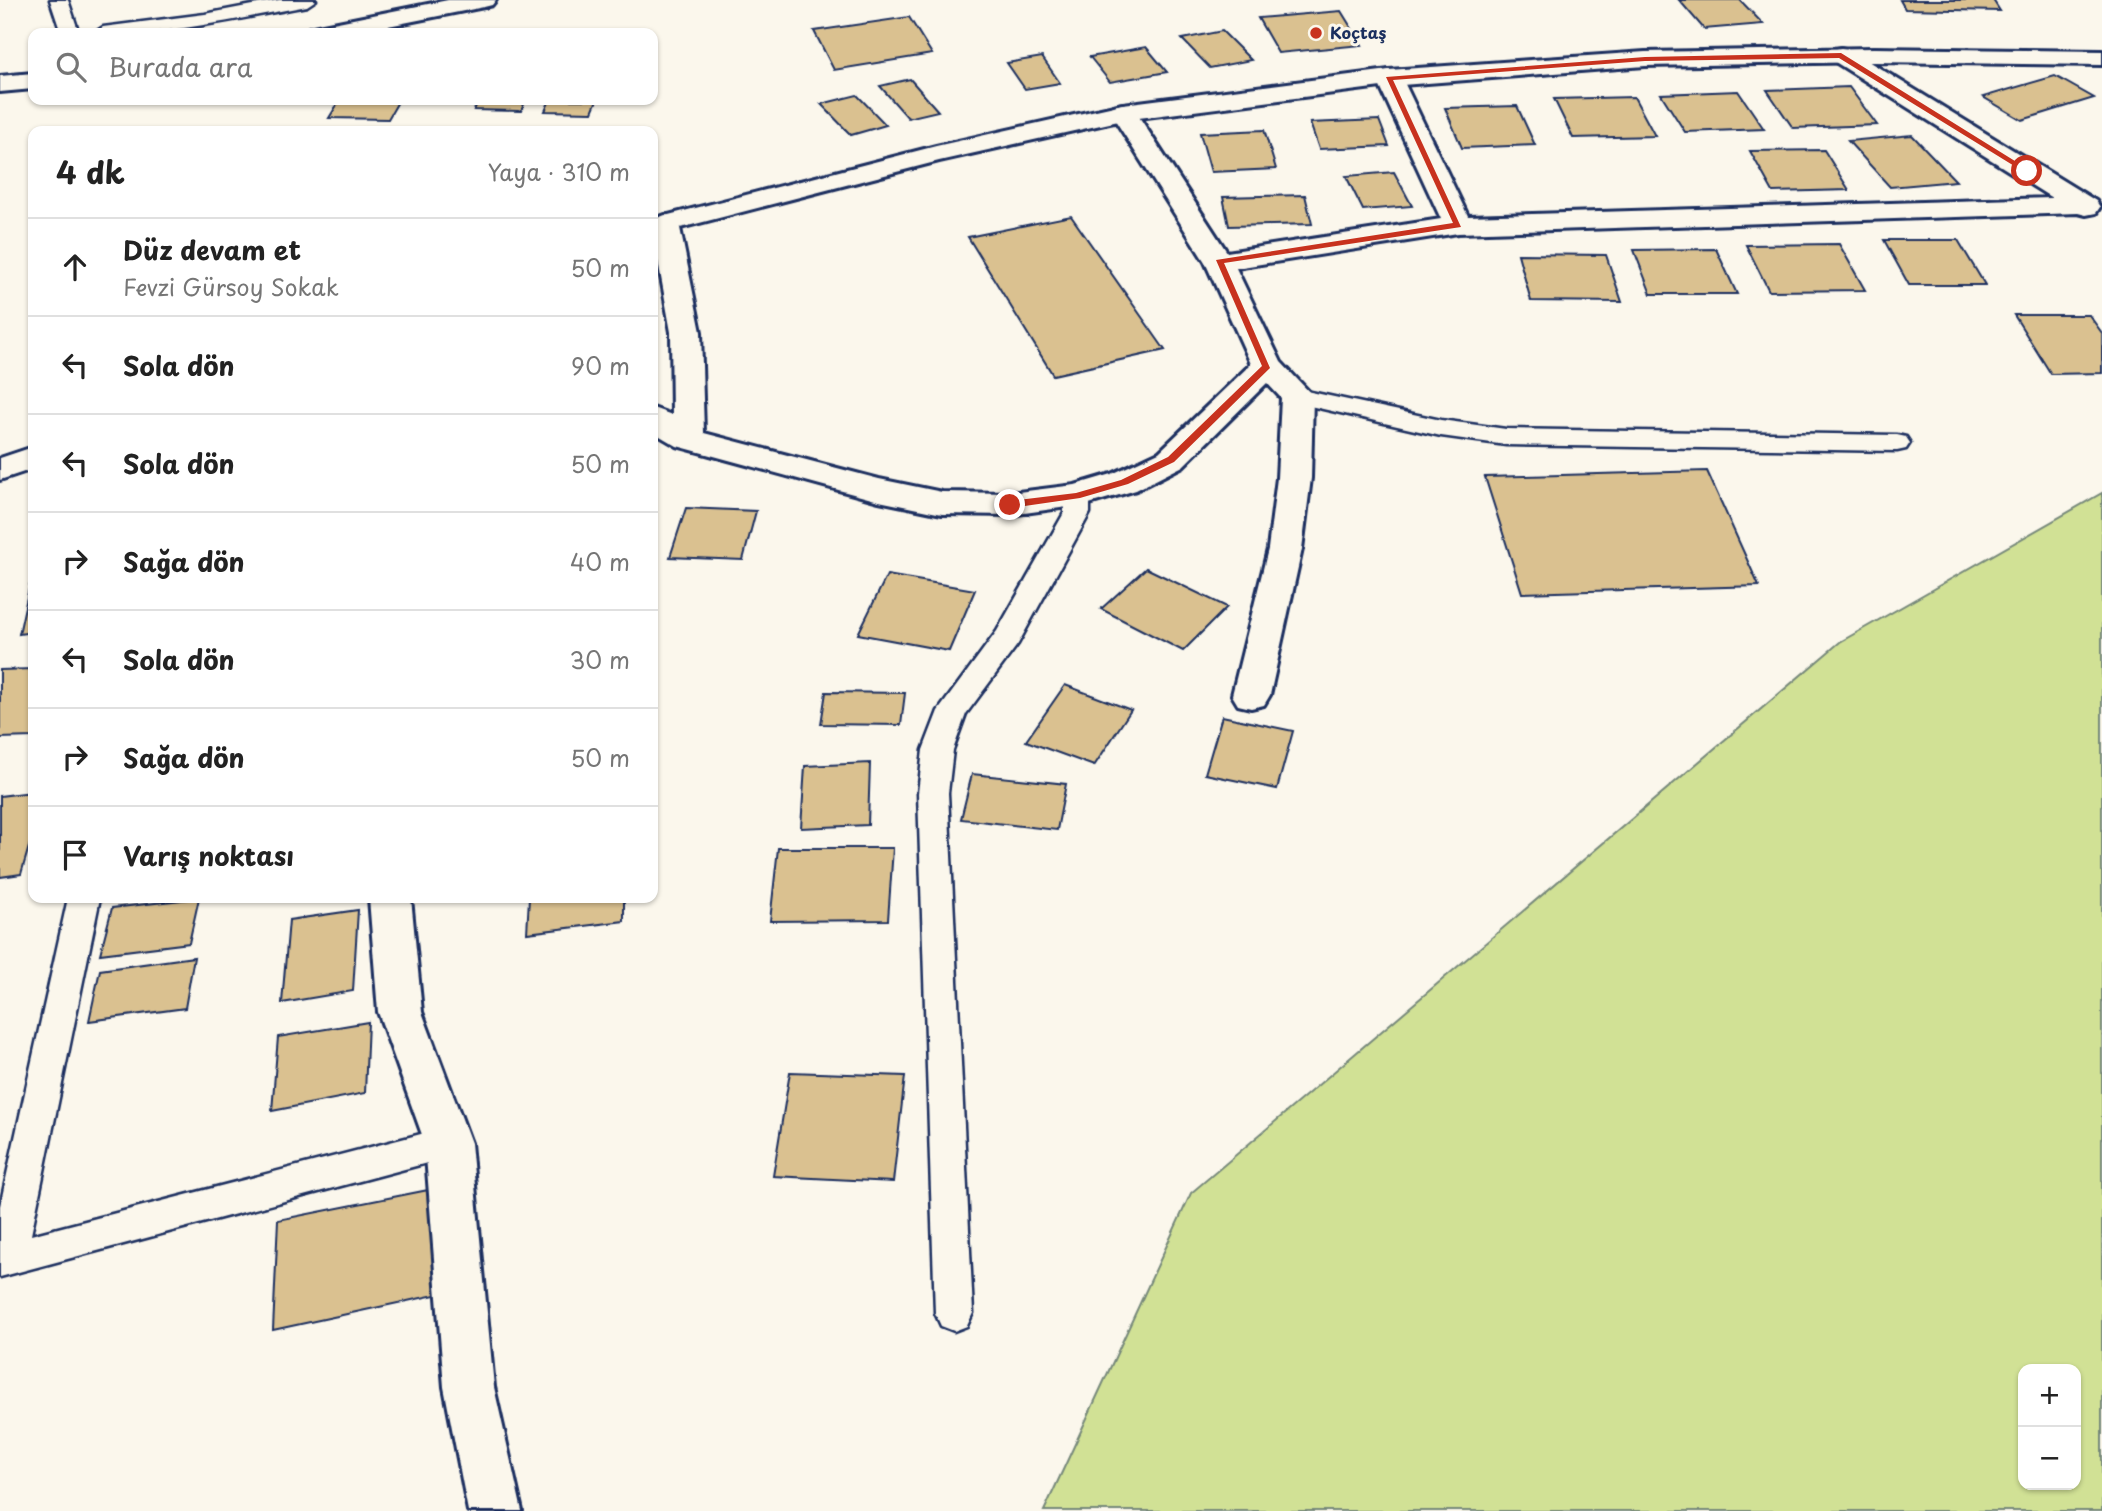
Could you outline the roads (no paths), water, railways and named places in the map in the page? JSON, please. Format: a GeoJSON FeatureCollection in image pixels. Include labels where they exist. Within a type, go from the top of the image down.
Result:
{"type":"FeatureCollection","features":[{"type":"Feature","properties":{"kind":"main road"},"geometry":{"type":"LineString","coordinates":[[343,28],[484,0]]}},
{"type":"Feature","properties":{"kind":"main road"},"geometry":{"type":"LineString","coordinates":[[1841,55],[2092,210]]}},
{"type":"Feature","properties":{"kind":"main road"},"geometry":{"type":"LineString","coordinates":[[688,439],[686,332],[659,225],[936,154],[1123,112],[1389,78],[1645,59],[1841,55],[2102,58]]}},
{"type":"Feature","properties":{"kind":"main road"},"geometry":{"type":"LineString","coordinates":[[1389,78],[1458,225]]}},
{"type":"Feature","properties":{"kind":"main road"},"geometry":{"type":"LineString","coordinates":[[1123,112],[1219,262],[1267,366],[1297,396],[1294,478],[1285,549],[1251,695]]}},
{"type":"Feature","properties":{"kind":"main road"},"geometry":{"type":"LineString","coordinates":[[1219,262],[1458,225],[2092,210]]}},
{"type":"Feature","properties":{"kind":"main road"},"geometry":{"type":"LineString","coordinates":[[658,421],[688,439],[879,490],[942,503],[1010,505],[1077,496],[1124,482],[1171,460],[1267,366]]}},
{"type":"Feature","properties":{"kind":"main road"},"geometry":{"type":"LineString","coordinates":[[0,470],[28,459]]}},
{"type":"Feature","properties":{"kind":"main road"},"geometry":{"type":"LineString","coordinates":[[390,903],[400,1012],[448,1143],[469,1387],[495,1511]]}},
{"type":"Feature","properties":{"kind":"lane"},"geometry":{"type":"LineString","coordinates":[[58,0],[68,28]]}},
{"type":"Feature","properties":{"kind":"lane"},"geometry":{"type":"LineString","coordinates":[[142,28],[205,20],[307,0]]}},
{"type":"Feature","properties":{"kind":"lane"},"geometry":{"type":"LineString","coordinates":[[1297,396],[1441,428],[1506,437],[1897,443]]}},
{"type":"Feature","properties":{"kind":"lane"},"geometry":{"type":"LineString","coordinates":[[954,1313],[933,793],[938,750],[953,711],[1008,637],[1077,513],[1077,496]]}},
{"type":"Feature","properties":{"kind":"lane"},"geometry":{"type":"LineString","coordinates":[[83,903],[3,1260],[448,1143]]}},
{"type":"Feature","properties":{"kind":"place","name":"Koçtaş"},"geometry":{"type":"Point","coordinates":[1316,33]}}]}
